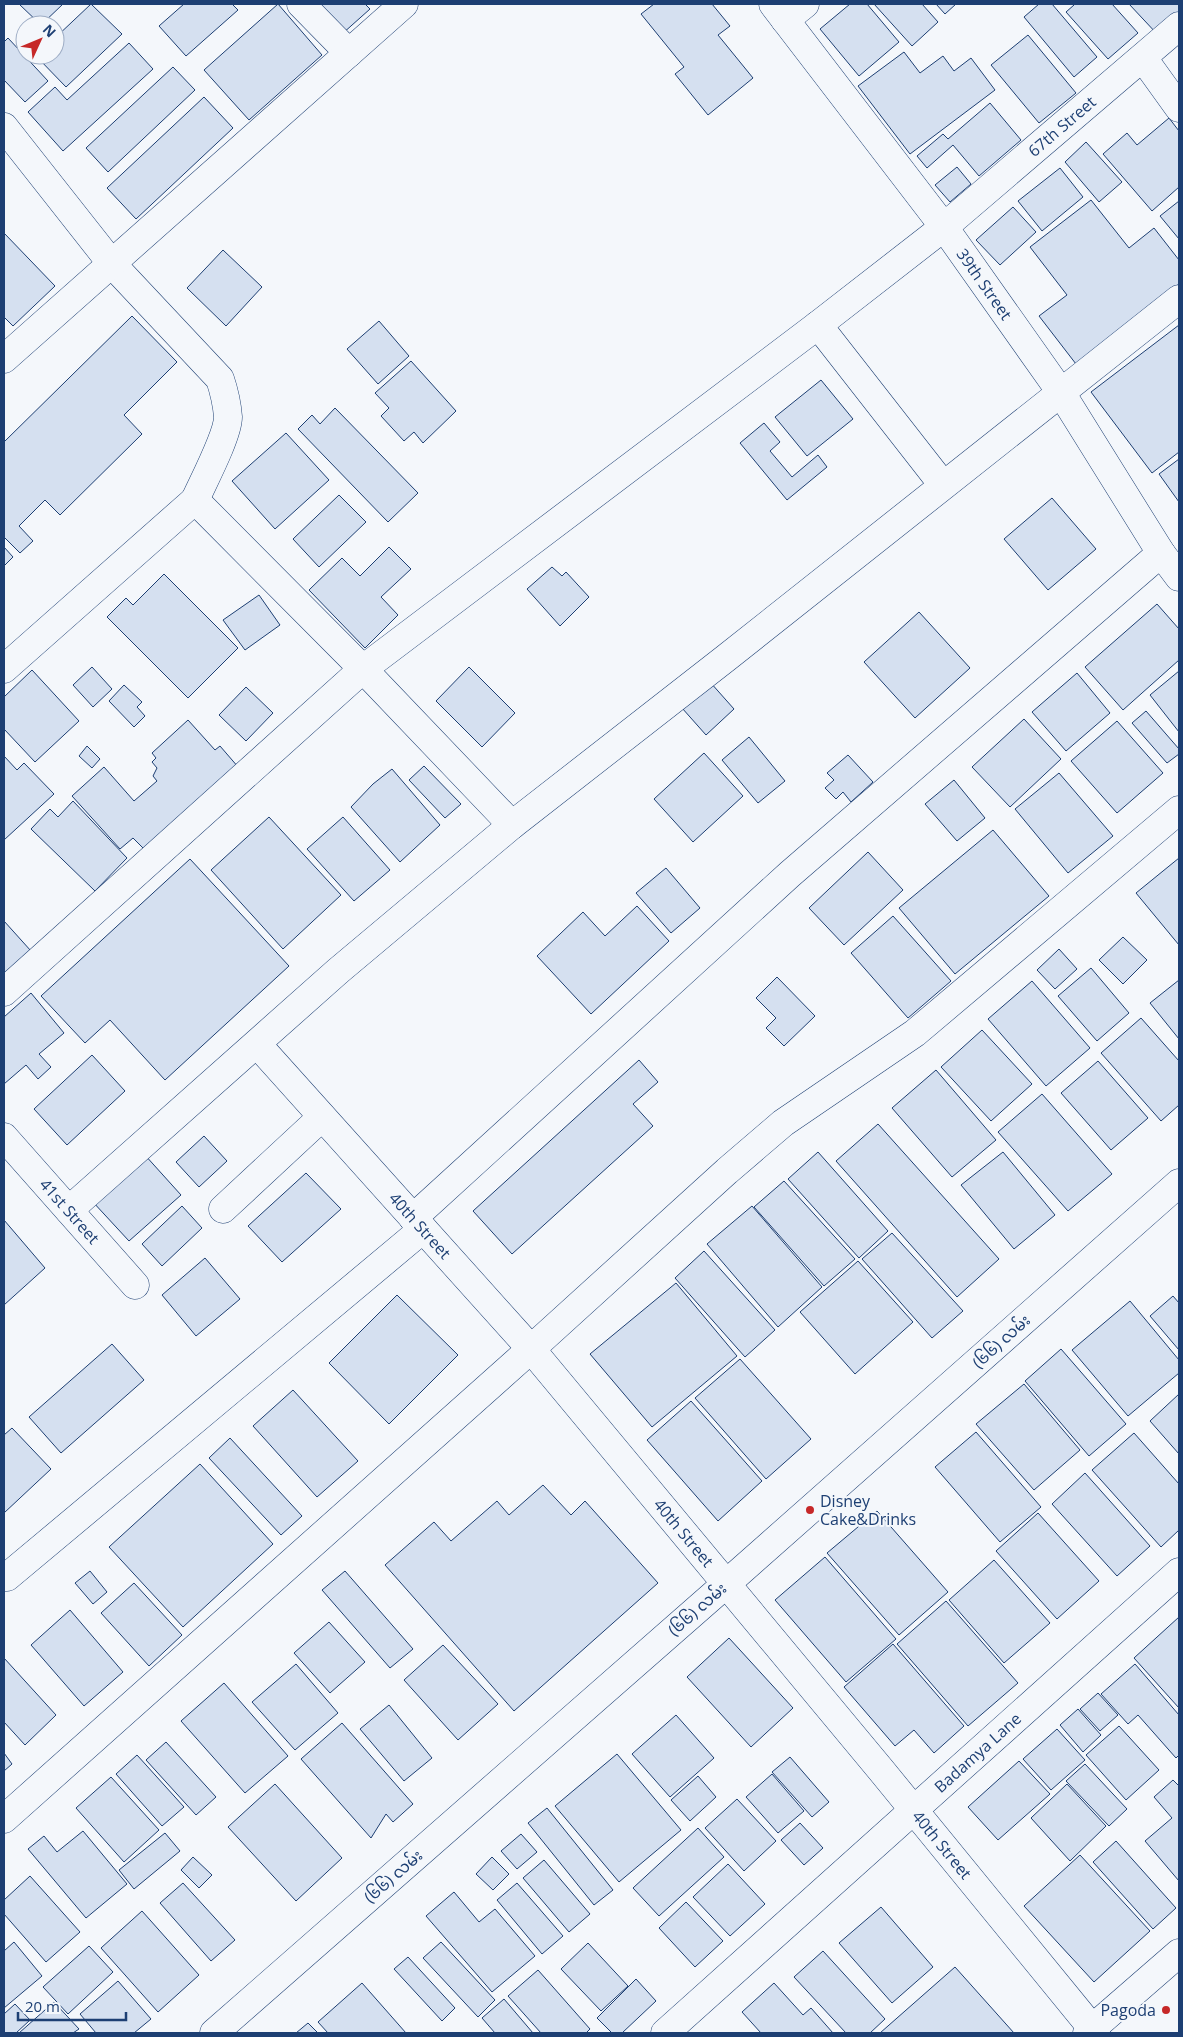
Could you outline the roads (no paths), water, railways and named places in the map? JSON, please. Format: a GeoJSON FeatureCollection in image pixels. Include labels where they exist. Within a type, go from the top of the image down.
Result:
{"type":"FeatureCollection","features":[{"type":"Feature","properties":{"kind":"street"},"geometry":{"type":"LineString","coordinates":[[301,4],[349,53]]}},
{"type":"Feature","properties":{"kind":"street"},"geometry":{"type":"LineString","coordinates":[[4,359],[404,4]]}},
{"type":"Feature","properties":{"kind":"street","name":"39th Street"},"geometry":{"type":"LineString","coordinates":[[788,9],[1060,391],[1161,554],[1179,577]]}},
{"type":"Feature","properties":{"kind":"street","name":"67th Street"},"geometry":{"type":"LineString","coordinates":[[4,992],[363,669],[818,325],[944,227],[1179,26]]}},
{"type":"Feature","properties":{"kind":"street"},"geometry":{"type":"LineString","coordinates":[[1143,58],[1179,108]]}},
{"type":"Feature","properties":{"kind":"street"},"geometry":{"type":"LineString","coordinates":[[4,126],[112,264],[220,379],[225,395],[228,419],[216,454],[195,500],[4,669]]}},
{"type":"Feature","properties":{"kind":"street"},"geometry":{"type":"LineString","coordinates":[[69,1210],[338,971],[512,825],[1179,299]]}},
{"type":"Feature","properties":{"kind":"street"},"geometry":{"type":"LineString","coordinates":[[818,325],[943,485]]}},
{"type":"Feature","properties":{"kind":"street"},"geometry":{"type":"LineString","coordinates":[[195,500],[363,669],[512,825]]}},
{"type":"Feature","properties":{"kind":"street"},"geometry":{"type":"LineString","coordinates":[[4,1577],[7,1578],[418,1223],[790,874],[1161,554]]}},
{"type":"Feature","properties":{"kind":"street"},"geometry":{"type":"LineString","coordinates":[[4,1819],[531,1350],[727,1171],[783,1123],[916,1033],[1179,810]]}},
{"type":"Feature","properties":{"kind":"street","name":"40th Street"},"geometry":{"type":"LineString","coordinates":[[257,1044],[531,1350],[914,1810],[1091,2032]]}},
{"type":"Feature","properties":{"kind":"street"},"geometry":{"type":"LineString","coordinates":[[224,1210],[322,1117]]}},
{"type":"Feature","properties":{"kind":"street","name":"41st Street"},"geometry":{"type":"LineString","coordinates":[[4,1137],[135,1285]]}},
{"type":"Feature","properties":{"kind":"street","name":"(၆၆) လမ်း"},"geometry":{"type":"LineString","coordinates":[[214,2033],[1179,1183]]}},
{"type":"Feature","properties":{"kind":"street","name":"Badamya Lane"},"geometry":{"type":"LineString","coordinates":[[664,2033],[1179,1572]]}},
{"type":"Feature","properties":{"kind":"street"},"geometry":{"type":"LineString","coordinates":[[1091,2032],[1179,1953]]}},
{"type":"Feature","properties":{"kind":"place","name":"Disney Cake&Drinks"},"geometry":{"type":"Point","coordinates":[810,1510]}},
{"type":"Feature","properties":{"kind":"place","name":"Pagoda"},"geometry":{"type":"Point","coordinates":[1166,2010]}}]}
